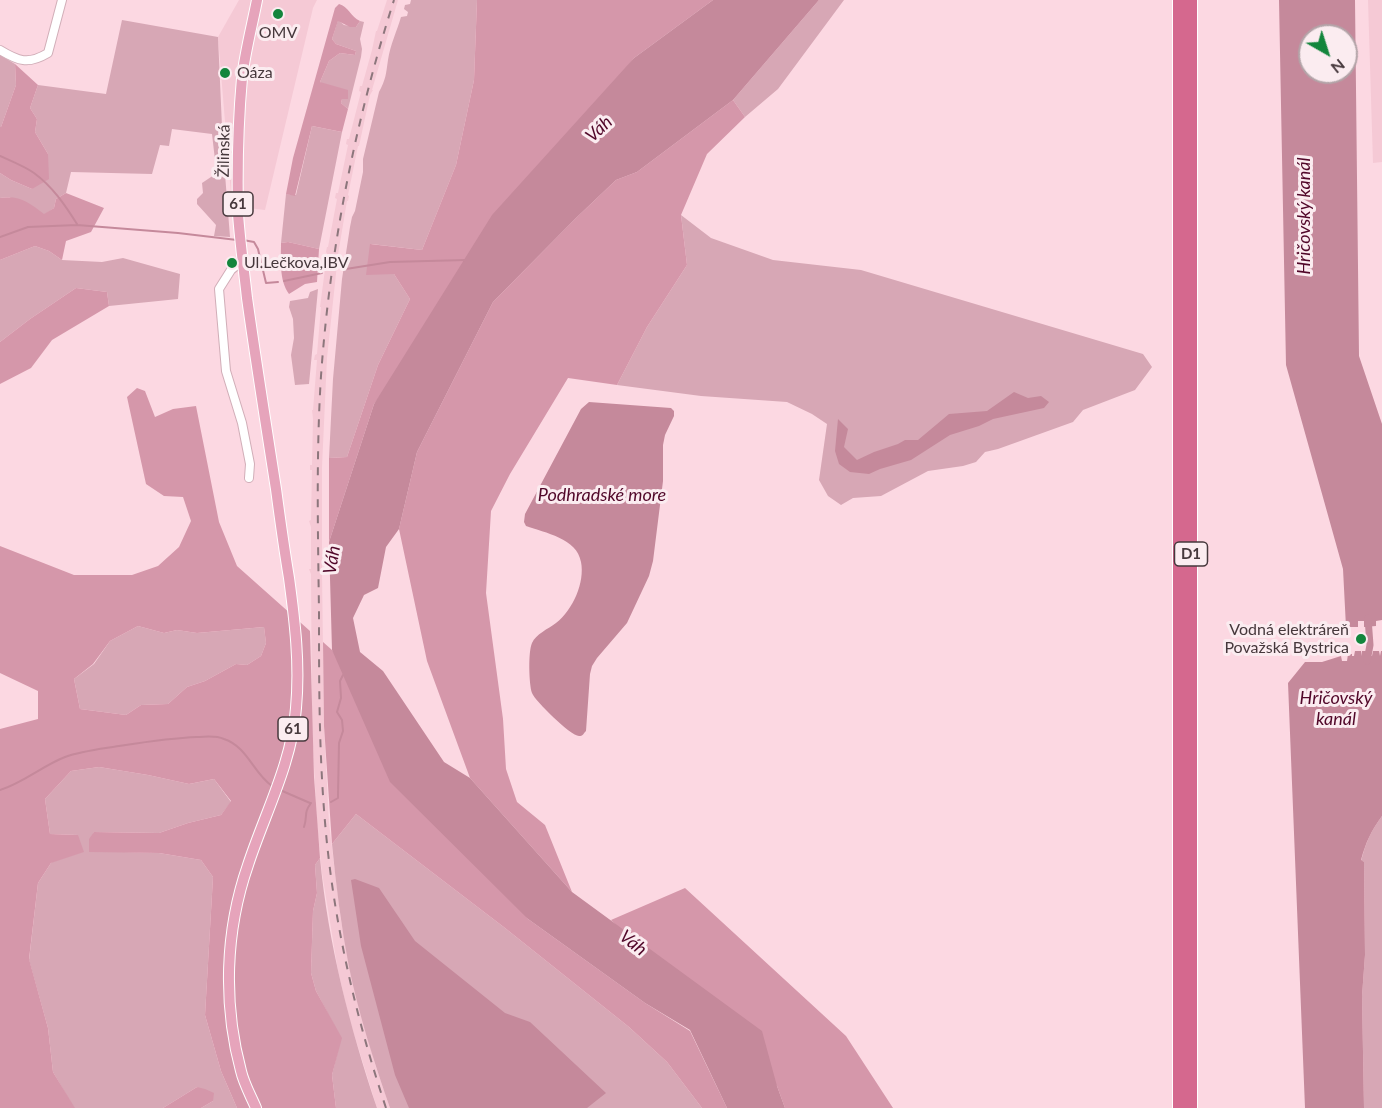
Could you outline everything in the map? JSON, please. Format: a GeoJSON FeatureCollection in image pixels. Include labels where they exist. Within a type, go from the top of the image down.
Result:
{"type":"FeatureCollection","features":[{"type":"Feature","properties":{"kind":"highway","name":"D1"},"geometry":{"type":"LineString","coordinates":[[1179,0],[1179,1108]]}},
{"type":"Feature","properties":{"kind":"highway","name":"D1"},"geometry":{"type":"LineString","coordinates":[[1191,0],[1191,1108]]}},
{"type":"Feature","properties":{"kind":"main road","name":"Žilinská"},"geometry":{"type":"LineString","coordinates":[[256,1108],[241,1073],[232,1026],[228,980],[231,938],[239,895],[248,864],[268,814],[288,751],[296,712],[298,676],[295,625],[280,515],[252,340],[238,194],[238,152],[244,68],[257,0]]}},
{"type":"Feature","properties":{"kind":"street"},"geometry":{"type":"LineString","coordinates":[[0,50],[17,60],[40,58],[48,53],[62,0]]}},
{"type":"Feature","properties":{"kind":"street"},"geometry":{"type":"LineString","coordinates":[[243,264],[231,270],[219,290],[226,371],[242,423],[250,464],[249,478]]}},
{"type":"Feature","properties":{"kind":"shaded area"},"geometry":{"type":"Polygon","coordinates":[[[239,0],[317,0],[313,8],[265,210],[232,206],[218,37],[239,0]]]}},
{"type":"Feature","properties":{"kind":"shaded area"},"geometry":{"type":"Polygon","coordinates":[[[387,0],[398,0],[370,95],[358,146],[338,255],[327,358],[322,467],[324,726],[329,823],[341,920],[350,968],[375,1064],[390,1108],[377,1108],[349,1018],[338,971],[322,873],[312,727],[311,574],[309,569],[311,569],[311,527],[309,521],[311,520],[312,410],[317,360],[314,360],[317,354],[326,252],[337,199],[335,198],[336,193],[338,193],[348,145],[346,144],[347,139],[349,139],[361,92],[359,91],[360,86],[362,86],[376,31],[387,0]]]}},
{"type":"Feature","properties":{"kind":"shaded area"},"geometry":{"type":"Polygon","coordinates":[[[411,0],[477,0],[474,80],[456,165],[422,250],[371,244],[410,299],[378,365],[347,457],[329,458],[342,279],[350,227],[363,172],[363,159],[390,49],[401,17],[407,16],[405,5],[410,4],[411,0]]]}},
{"type":"Feature","properties":{"kind":"shaded area"},"geometry":{"type":"Polygon","coordinates":[[[477,0],[713,0],[634,58],[374,404],[329,542],[329,458],[347,457],[378,365],[410,299],[394,274],[366,275],[370,244],[422,250],[456,165],[474,80],[477,0]]]}},
{"type":"Feature","properties":{"kind":"shaded area"},"geometry":{"type":"Polygon","coordinates":[[[819,0],[844,0],[778,89],[745,117],[733,100],[819,0]]]}},
{"type":"Feature","properties":{"kind":"shaded area"},"geometry":{"type":"Polygon","coordinates":[[[1368,0],[1382,0],[1382,162],[1373,163],[1368,0]]]}},
{"type":"Feature","properties":{"kind":"shaded area"},"geometry":{"type":"Polygon","coordinates":[[[339,4],[360,21],[356,27],[350,27],[338,21],[332,39],[336,44],[356,51],[355,55],[340,53],[329,61],[320,82],[348,90],[348,99],[342,99],[341,103],[348,109],[342,132],[312,126],[295,196],[286,194],[293,158],[335,8],[339,4]]]}},
{"type":"Feature","properties":{"kind":"shaded area"},"geometry":{"type":"Polygon","coordinates":[[[122,20],[218,37],[230,237],[214,236],[216,225],[197,204],[197,199],[203,193],[202,183],[214,175],[212,134],[172,129],[169,146],[160,145],[152,174],[71,172],[66,193],[56,199],[54,208],[44,215],[9,197],[0,198],[0,173],[32,189],[48,154],[35,132],[37,119],[30,108],[38,85],[106,94],[122,20]]]}},
{"type":"Feature","properties":{"kind":"shaded area"},"geometry":{"type":"Polygon","coordinates":[[[338,20],[344,25],[356,27],[360,21],[364,22],[360,39],[361,57],[348,109],[341,103],[342,99],[320,82],[329,61],[340,53],[355,55],[356,51],[336,44],[332,39],[338,20]]]}},
{"type":"Feature","properties":{"kind":"shaded area"},"geometry":{"type":"Polygon","coordinates":[[[0,55],[15,64],[16,85],[1,127],[0,127],[0,55]]]}},
{"type":"Feature","properties":{"kind":"shaded area"},"geometry":{"type":"Polygon","coordinates":[[[15,64],[38,85],[30,108],[37,119],[35,132],[48,154],[49,179],[32,189],[0,173],[0,127],[16,85],[15,64]]]}},
{"type":"Feature","properties":{"kind":"shaded area"},"geometry":{"type":"Polygon","coordinates":[[[733,100],[745,117],[707,154],[681,215],[687,265],[647,327],[617,385],[568,378],[510,474],[491,511],[486,593],[503,719],[506,769],[517,802],[545,825],[572,892],[470,778],[427,661],[399,529],[417,452],[493,302],[616,180],[637,172],[733,100]]]}},
{"type":"Feature","properties":{"kind":"shaded area"},"geometry":{"type":"Polygon","coordinates":[[[312,126],[342,132],[319,249],[288,242],[281,243],[286,194],[296,195],[312,126]]]}},
{"type":"Feature","properties":{"kind":"shaded area"},"geometry":{"type":"Polygon","coordinates":[[[66,193],[104,208],[91,232],[66,241],[62,260],[49,251],[35,246],[0,260],[0,198],[19,199],[44,214],[54,208],[56,199],[66,193]]]}},
{"type":"Feature","properties":{"kind":"shaded area"},"geometry":{"type":"Polygon","coordinates":[[[681,215],[711,238],[773,260],[861,270],[1143,354],[1152,367],[1135,390],[1083,410],[1073,422],[985,452],[976,462],[928,471],[881,496],[853,498],[841,505],[828,496],[819,480],[827,424],[812,414],[787,402],[701,396],[617,385],[647,327],[687,265],[681,215]]]}},
{"type":"Feature","properties":{"kind":"shaded area"},"geometry":{"type":"Polygon","coordinates":[[[288,242],[319,249],[317,282],[305,284],[289,294],[282,276],[281,263],[281,243],[288,242]]]}},
{"type":"Feature","properties":{"kind":"shaded area"},"geometry":{"type":"Polygon","coordinates":[[[35,246],[49,251],[62,260],[102,262],[123,258],[180,274],[178,299],[109,306],[107,292],[76,288],[0,342],[0,260],[35,246]]]}},
{"type":"Feature","properties":{"kind":"shaded area"},"geometry":{"type":"Polygon","coordinates":[[[76,288],[107,292],[109,306],[52,340],[31,368],[0,384],[0,342],[76,288]]]}},
{"type":"Feature","properties":{"kind":"shaded area"},"geometry":{"type":"Polygon","coordinates":[[[318,289],[309,384],[295,385],[291,355],[294,338],[290,301],[308,298],[310,292],[318,289]]]}},
{"type":"Feature","properties":{"kind":"shaded area"},"geometry":{"type":"Polygon","coordinates":[[[137,388],[145,391],[155,417],[173,409],[196,406],[219,522],[237,566],[310,631],[314,777],[320,858],[315,865],[317,893],[313,911],[311,973],[316,991],[342,1038],[332,1075],[336,1108],[237,1108],[221,1071],[205,1015],[213,877],[201,860],[159,853],[89,852],[89,839],[94,832],[159,833],[221,815],[231,801],[214,779],[189,784],[99,767],[71,771],[45,799],[50,834],[78,835],[84,852],[51,863],[38,883],[29,959],[48,1028],[53,1072],[75,1108],[0,1108],[0,729],[38,719],[38,691],[0,673],[0,546],[74,575],[132,575],[158,566],[179,547],[191,521],[183,497],[164,496],[146,484],[127,397],[137,388]],[[138,626],[110,641],[93,664],[74,679],[80,709],[126,715],[141,705],[168,704],[187,687],[205,681],[236,664],[247,665],[261,656],[266,643],[264,627],[197,633],[177,630],[164,633],[138,626]]]}},
{"type":"Feature","properties":{"kind":"shaded area"},"geometry":{"type":"Polygon","coordinates":[[[138,626],[164,633],[177,630],[197,633],[264,627],[266,643],[261,656],[247,665],[236,664],[205,681],[187,687],[168,704],[141,705],[126,715],[80,709],[74,679],[94,664],[110,641],[138,626]]]}},
{"type":"Feature","properties":{"kind":"shaded area"},"geometry":{"type":"Polygon","coordinates":[[[323,642],[332,650],[528,919],[645,1003],[690,1031],[727,1108],[702,1108],[667,1062],[629,1027],[356,814],[332,844],[324,726],[323,642]]]}},
{"type":"Feature","properties":{"kind":"shaded area"},"geometry":{"type":"Polygon","coordinates":[[[99,767],[189,784],[214,779],[231,802],[221,815],[159,833],[94,832],[89,851],[159,853],[201,860],[213,877],[205,1015],[221,1071],[237,1108],[201,1108],[213,1101],[197,1087],[163,1108],[74,1108],[53,1072],[48,1028],[29,960],[38,883],[51,863],[78,835],[50,834],[45,799],[71,771],[99,767]]]}},
{"type":"Feature","properties":{"kind":"shaded area"},"geometry":{"type":"Polygon","coordinates":[[[356,814],[629,1027],[667,1062],[702,1108],[390,1108],[367,1038],[353,985],[335,875],[332,844],[356,814]]]}},
{"type":"Feature","properties":{"kind":"shaded area"},"geometry":{"type":"Polygon","coordinates":[[[1382,816],[1382,1108],[1364,1108],[1362,996],[1365,955],[1364,862],[1361,861],[1369,837],[1382,816]]]}},
{"type":"Feature","properties":{"kind":"shaded area"},"geometry":{"type":"Polygon","coordinates":[[[320,858],[328,922],[341,985],[377,1108],[336,1108],[332,1075],[341,1038],[316,991],[311,973],[313,911],[317,893],[315,865],[320,858]]]}},
{"type":"Feature","properties":{"kind":"shaded area"},"geometry":{"type":"Polygon","coordinates":[[[685,888],[846,1036],[893,1108],[785,1108],[777,1086],[611,920],[685,888]]]}},
{"type":"Feature","properties":{"kind":"shaded area"},"geometry":{"type":"Polygon","coordinates":[[[197,1087],[214,1093],[213,1101],[201,1108],[163,1108],[197,1087]]]}},
{"type":"Feature","properties":{"kind":"water","name":"Váh"},"geometry":{"type":"Polygon","coordinates":[[[713,0],[819,0],[733,100],[637,172],[616,180],[493,302],[417,452],[399,529],[386,547],[378,588],[364,595],[353,618],[360,652],[383,671],[444,762],[470,778],[572,892],[762,1031],[785,1108],[727,1108],[690,1030],[645,1003],[528,919],[390,782],[332,650],[329,542],[374,404],[492,215],[634,58],[713,0]]]}},
{"type":"Feature","properties":{"kind":"water","name":"Hričovský kanál"},"geometry":{"type":"Polygon","coordinates":[[[1279,0],[1355,0],[1355,24],[1298,24],[1298,84],[1356,84],[1359,356],[1382,424],[1382,620],[1376,621],[1376,626],[1364,627],[1364,621],[1358,621],[1358,627],[1346,627],[1343,569],[1286,365],[1279,0]]]}},
{"type":"Feature","properties":{"kind":"water"},"geometry":{"type":"Polygon","coordinates":[[[1014,392],[1028,398],[1041,396],[1049,402],[1044,408],[993,419],[950,435],[911,460],[869,474],[850,472],[839,464],[835,451],[838,419],[848,429],[844,447],[857,460],[905,440],[918,440],[949,414],[987,411],[1014,392]]]}},
{"type":"Feature","properties":{"kind":"water","name":"Podhradské more"},"geometry":{"type":"Polygon","coordinates":[[[589,402],[671,408],[674,416],[663,445],[663,481],[649,576],[627,623],[592,666],[586,731],[579,736],[561,725],[532,693],[529,660],[534,640],[568,611],[579,587],[581,562],[578,554],[567,542],[526,526],[524,522],[525,514],[581,409],[589,402]]]}},
{"type":"Feature","properties":{"kind":"water","name":"Hričovský kanál"},"geometry":{"type":"Polygon","coordinates":[[[1355,651],[1361,651],[1362,656],[1362,651],[1368,651],[1372,656],[1373,651],[1379,651],[1380,656],[1382,651],[1382,816],[1369,837],[1361,860],[1364,862],[1365,955],[1362,996],[1364,1108],[1305,1108],[1288,683],[1305,662],[1322,662],[1341,656],[1342,661],[1347,661],[1348,654],[1354,656],[1355,651]]]}},
{"type":"Feature","properties":{"kind":"water"},"geometry":{"type":"Polygon","coordinates":[[[355,879],[379,888],[415,941],[505,1013],[530,1022],[606,1093],[587,1108],[409,1108],[395,1075],[361,946],[351,880],[355,879]]]}},
{"type":"Feature","properties":{"kind":"waterway"},"geometry":{"type":"LineString","coordinates":[[0,156],[41,178],[77,224]]}},
{"type":"Feature","properties":{"kind":"waterway"},"geometry":{"type":"LineString","coordinates":[[0,237],[28,227],[77,225],[237,240]]}},
{"type":"Feature","properties":{"kind":"waterway"},"geometry":{"type":"LineString","coordinates":[[243,240],[254,242],[258,249],[266,283],[278,282]]}},
{"type":"Feature","properties":{"kind":"waterway"},"geometry":{"type":"LineString","coordinates":[[346,269],[390,262],[466,260]]}},
{"type":"Feature","properties":{"kind":"waterway"},"geometry":{"type":"LineString","coordinates":[[284,281],[322,273]]}},
{"type":"Feature","properties":{"kind":"waterway","name":"Hričovský kanál"},"geometry":{"type":"LineString","coordinates":[[1367,661],[1370,645],[1368,618]]}},
{"type":"Feature","properties":{"kind":"waterway"},"geometry":{"type":"LineString","coordinates":[[331,802],[338,798],[339,743],[343,731],[342,720],[337,712],[341,698],[340,681],[343,675]]}},
{"type":"Feature","properties":{"kind":"waterway"},"geometry":{"type":"LineString","coordinates":[[0,790],[65,757],[78,753],[158,740],[210,736],[224,739],[239,748],[265,781],[272,786]]}},
{"type":"Feature","properties":{"kind":"waterway"},"geometry":{"type":"LineString","coordinates":[[280,790],[310,803]]}},
{"type":"Feature","properties":{"kind":"waterway"},"geometry":{"type":"LineString","coordinates":[[304,827],[306,812],[311,803]]}},
{"type":"Feature","properties":{"kind":"railway"},"geometry":{"type":"LineString","coordinates":[[386,1108],[355,1002],[340,931],[329,858],[323,796],[320,718],[318,465],[319,406],[325,328],[338,233],[367,92],[394,0]]}},
{"type":"Feature","properties":{"kind":"place","name":"OMV"},"geometry":{"type":"Point","coordinates":[278,14]}},
{"type":"Feature","properties":{"kind":"place","name":"Oáza"},"geometry":{"type":"Point","coordinates":[225,73]}},
{"type":"Feature","properties":{"kind":"place","name":"Ul.Lečkova,IBV"},"geometry":{"type":"Point","coordinates":[232,263]}},
{"type":"Feature","properties":{"kind":"place","name":"Vodná elektráreň Považská Bystrica"},"geometry":{"type":"Point","coordinates":[1361,639]}}]}
